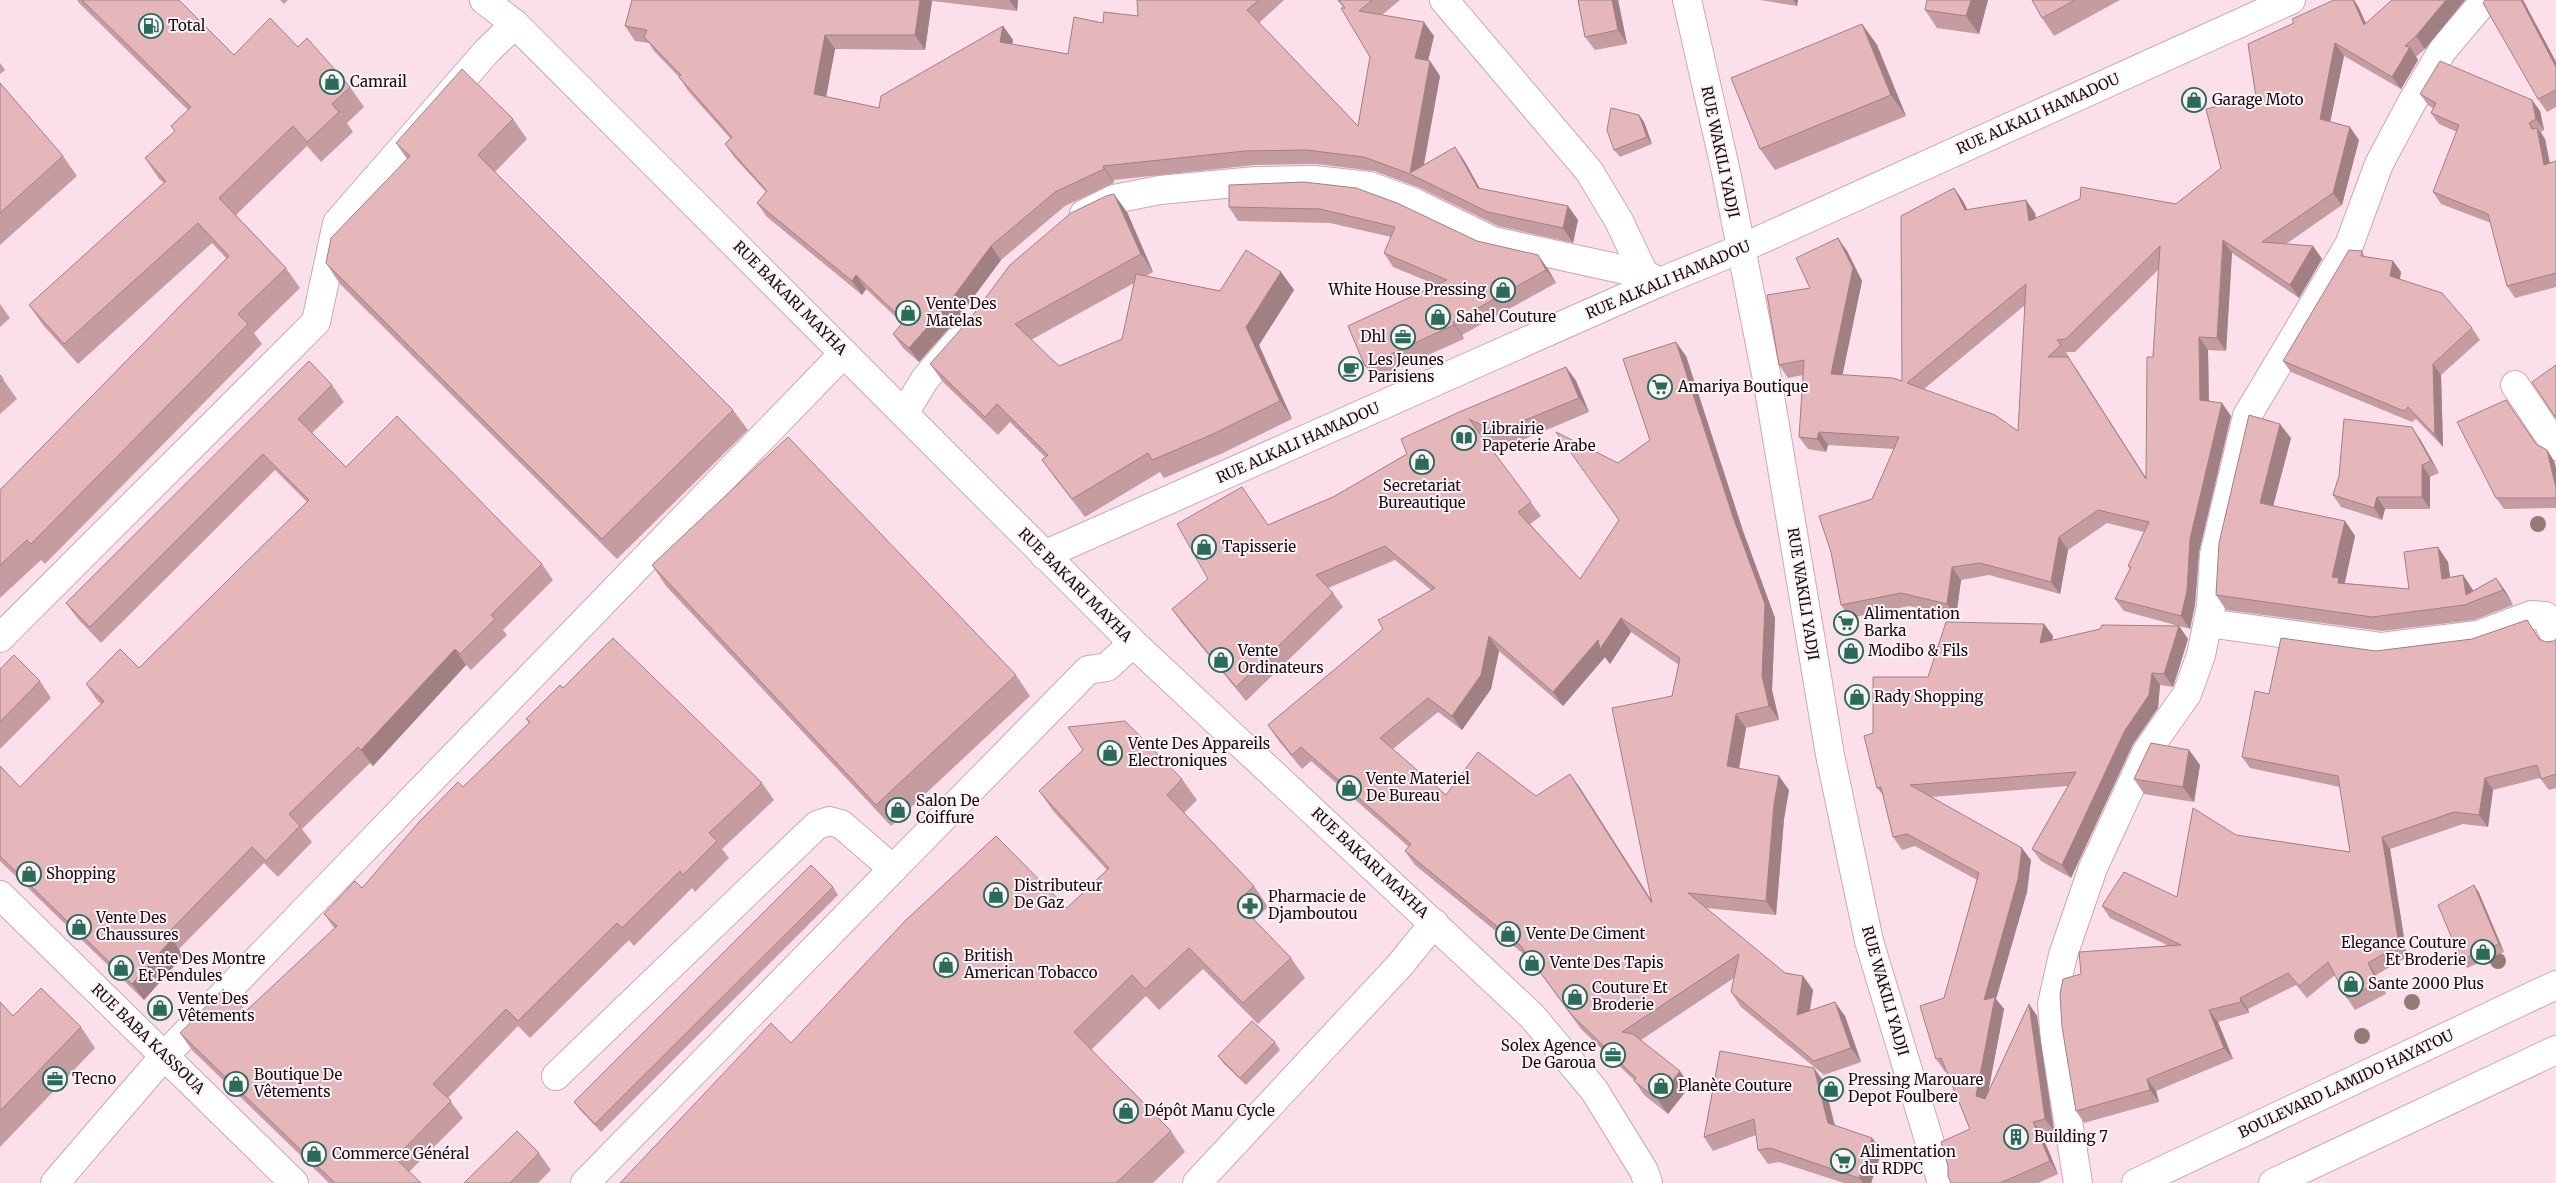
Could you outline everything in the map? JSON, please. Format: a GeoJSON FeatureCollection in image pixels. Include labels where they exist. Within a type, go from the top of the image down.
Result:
{"type":"FeatureCollection","features":[{"type":"Feature","properties":{"kind":"street","name":"RUE BAKARI MAYHA"},"geometry":{"type":"LineString","coordinates":[[484,0],[515,24],[905,412],[1044,555],[1133,643],[1434,922],[1532,1016],[1594,1090],[1644,1171],[1648,1183]]}},
{"type":"Feature","properties":{"kind":"street"},"geometry":{"type":"LineString","coordinates":[[1444,0],[1589,171],[1652,278]]}},
{"type":"Feature","properties":{"kind":"street","name":"RUE WAKILI YADJI"},"geometry":{"type":"LineString","coordinates":[[1687,0],[1726,172],[1768,384],[1830,755],[1867,931],[1942,1183]]}},
{"type":"Feature","properties":{"kind":"street","name":"RUE ALKALI HAMADOU"},"geometry":{"type":"LineString","coordinates":[[1044,555],[1652,278],[1740,249],[2290,0]]}},
{"type":"Feature","properties":{"kind":"street"},"geometry":{"type":"LineString","coordinates":[[2078,1183],[2054,1031],[2052,1004],[2063,955],[2093,868],[2147,751],[2187,694],[2201,655],[2208,624],[2214,555],[2248,416],[2349,245],[2379,164],[2412,102],[2442,51],[2484,0]]}},
{"type":"Feature","properties":{"kind":"street"},"geometry":{"type":"LineString","coordinates":[[0,638],[316,322],[337,223],[487,51],[515,24]]}},
{"type":"Feature","properties":{"kind":"street"},"geometry":{"type":"LineString","coordinates":[[1061,231],[1075,218],[1114,198],[1160,190],[1256,181],[1314,180],[1369,186],[1413,202],[1493,241],[1652,278]]}},
{"type":"Feature","properties":{"kind":"street"},"geometry":{"type":"LineString","coordinates":[[905,412],[925,379],[976,320]]}},
{"type":"Feature","properties":{"kind":"street"},"geometry":{"type":"LineString","coordinates":[[54,1183],[165,1055],[844,352]]}},
{"type":"Feature","properties":{"kind":"street"},"geometry":{"type":"LineString","coordinates":[[2515,385],[2556,446]]}},
{"type":"Feature","properties":{"kind":"street"},"geometry":{"type":"LineString","coordinates":[[2208,624],[2382,647],[2478,635],[2531,615],[2545,616],[2556,638]]}},
{"type":"Feature","properties":{"kind":"street"},"geometry":{"type":"LineString","coordinates":[[585,1183],[1088,670],[1107,667],[1133,643]]}},
{"type":"Feature","properties":{"kind":"street"},"geometry":{"type":"LineString","coordinates":[[556,1076],[817,825],[829,821],[841,824],[893,869]]}},
{"type":"Feature","properties":{"kind":"street","name":"RUE BABA KASSOUA"},"geometry":{"type":"LineString","coordinates":[[0,895],[294,1183]]}},
{"type":"Feature","properties":{"kind":"street"},"geometry":{"type":"LineString","coordinates":[[1197,1183],[1400,964],[1434,922]]}},
{"type":"Feature","properties":{"kind":"street","name":"BOULEVARD LAMIDO HAYATOU"},"geometry":{"type":"LineString","coordinates":[[2136,1183],[2556,985]]}},
{"type":"Feature","properties":{"kind":"street"},"geometry":{"type":"LineString","coordinates":[[2273,1183],[2556,1050]]}},
{"type":"Feature","properties":{"kind":"building"},"geometry":{"type":"Polygon","coordinates":[[[82,0],[179,0],[234,55],[270,18],[298,47],[307,38],[350,87],[332,104],[339,112],[307,142],[293,126],[219,198],[286,268],[238,314],[248,324],[31,544],[27,540],[0,565],[0,490],[229,256],[198,223],[64,344],[29,305],[166,181],[145,158],[175,131],[171,126],[191,107],[82,0]]]}},
{"type":"Feature","properties":{"kind":"building"},"geometry":{"type":"Polygon","coordinates":[[[632,0],[920,0],[915,35],[825,35],[814,94],[879,108],[881,96],[1003,26],[1000,42],[1068,54],[1074,17],[1103,23],[1104,12],[1138,16],[1137,0],[1259,0],[1247,10],[1358,126],[1370,57],[1341,8],[1345,8],[1339,0],[1372,0],[1359,11],[1424,22],[1415,58],[1430,61],[1410,173],[1455,147],[1478,188],[1568,206],[1563,228],[1488,212],[1410,174],[1364,157],[1306,150],[1245,151],[1103,166],[1104,169],[1055,192],[991,246],[948,304],[909,348],[893,334],[904,321],[856,275],[852,281],[757,203],[767,191],[725,144],[732,137],[679,77],[681,75],[644,37],[647,30],[625,26],[632,0]]]}},
{"type":"Feature","properties":{"kind":"building"},"geometry":{"type":"Polygon","coordinates":[[[1578,0],[1612,0],[1618,30],[1585,37],[1578,0]]]}},
{"type":"Feature","properties":{"kind":"building"},"geometry":{"type":"Polygon","coordinates":[[[1927,0],[1971,0],[1966,16],[1925,10],[1927,0]]]}},
{"type":"Feature","properties":{"kind":"building"},"geometry":{"type":"Polygon","coordinates":[[[2032,0],[2075,0],[2042,18],[2032,0]]]}},
{"type":"Feature","properties":{"kind":"building"},"geometry":{"type":"Polygon","coordinates":[[[2334,0],[2353,0],[2364,25],[2392,0],[2446,0],[2416,36],[2405,46],[2410,47],[2392,77],[2335,43],[2320,119],[2350,127],[2333,193],[2262,242],[2313,246],[2290,285],[2223,240],[2217,338],[2199,337],[2200,400],[2222,403],[2190,539],[2187,591],[2181,616],[2115,599],[2131,567],[2128,566],[2149,522],[2098,510],[2059,537],[2051,582],[1980,563],[1952,567],[1947,604],[1901,593],[1841,605],[1831,552],[1819,516],[1872,499],[1899,437],[1819,432],[1817,439],[1799,437],[1804,360],[1779,365],[1767,295],[1810,288],[1796,258],[1838,238],[1853,268],[1831,374],[1893,378],[1902,381],[1901,216],[1954,188],[1965,210],[2026,200],[2029,221],[2080,199],[2081,187],[2176,204],[2221,168],[2206,109],[2256,97],[2248,44],[2294,23],[2292,19],[2334,0]],[[2160,246],[2066,339],[2057,340],[2061,345],[2048,357],[2068,357],[2146,479],[2147,357],[2153,357],[2160,246]],[[2026,284],[1907,383],[1995,415],[2018,431],[2026,284]]]}},
{"type":"Feature","properties":{"kind":"building"},"geometry":{"type":"Polygon","coordinates":[[[2485,0],[2521,0],[2556,67],[2556,90],[2538,99],[2483,3],[2485,0]]]}},
{"type":"Feature","properties":{"kind":"building"},"geometry":{"type":"Polygon","coordinates":[[[1862,24],[1891,95],[1760,149],[1731,78],[1862,24]]]}},
{"type":"Feature","properties":{"kind":"building"},"geometry":{"type":"Polygon","coordinates":[[[2440,61],[2532,100],[2536,119],[2529,123],[2532,129],[2537,128],[2544,165],[2556,161],[2556,273],[2507,286],[2488,214],[2433,192],[2459,125],[2431,113],[2436,103],[2420,94],[2440,61]]]}},
{"type":"Feature","properties":{"kind":"building"},"geometry":{"type":"Polygon","coordinates":[[[462,69],[513,119],[478,155],[733,410],[602,539],[326,263],[331,238],[410,156],[396,143],[462,69]]]}},
{"type":"Feature","properties":{"kind":"building"},"geometry":{"type":"Polygon","coordinates":[[[0,83],[63,156],[0,213],[0,83]]]}},
{"type":"Feature","properties":{"kind":"building"},"geometry":{"type":"Polygon","coordinates":[[[1611,108],[1639,115],[1647,137],[1614,150],[1607,130],[1611,108]]]}},
{"type":"Feature","properties":{"kind":"building"},"geometry":{"type":"Polygon","coordinates":[[[1304,182],[1356,188],[1397,203],[1477,241],[1538,255],[1546,270],[1453,322],[1454,325],[1365,366],[1348,326],[1447,280],[1384,253],[1395,227],[1320,209],[1229,207],[1229,185],[1304,182]]]}},
{"type":"Feature","properties":{"kind":"building"},"geometry":{"type":"Polygon","coordinates":[[[1114,194],[1141,254],[1015,324],[1059,366],[1122,339],[1136,274],[1220,291],[1246,250],[1281,272],[1246,327],[1280,401],[1211,435],[1152,460],[1148,453],[1072,499],[1042,460],[1048,455],[997,404],[985,417],[930,364],[969,320],[1010,265],[1071,213],[1114,194]]]}},
{"type":"Feature","properties":{"kind":"building"},"geometry":{"type":"Polygon","coordinates":[[[2349,250],[2362,251],[2361,256],[2393,261],[2390,276],[2442,293],[2472,328],[2433,364],[2435,435],[2408,407],[2404,411],[2283,361],[2349,250]]]}},
{"type":"Feature","properties":{"kind":"building"},"geometry":{"type":"Polygon","coordinates":[[[1676,342],[1733,517],[1765,604],[1762,676],[1769,706],[1736,714],[1727,766],[1779,776],[1774,804],[1766,901],[1688,893],[1785,973],[1803,976],[1797,1015],[1835,1002],[1851,1048],[1814,1061],[1731,992],[1739,954],[1622,1032],[1633,1034],[1680,1071],[1658,1100],[1634,1081],[1636,1078],[1571,1014],[1521,946],[1405,851],[1411,844],[1301,747],[1292,755],[1268,725],[1383,629],[1378,620],[1435,588],[1385,546],[1316,575],[1333,593],[1236,687],[1172,609],[1208,579],[1177,524],[1242,487],[1268,525],[1335,496],[1407,454],[1401,439],[1566,367],[1579,398],[1496,432],[1469,419],[1531,502],[1518,512],[1580,579],[1619,520],[1556,432],[1618,463],[1650,440],[1623,359],[1676,342]],[[1621,618],[1600,649],[1598,640],[1553,692],[1489,636],[1481,675],[1452,716],[1428,698],[1380,738],[1446,795],[1478,752],[1536,796],[1570,774],[1652,903],[1612,708],[1672,696],[1680,658],[1621,618]]]}},
{"type":"Feature","properties":{"kind":"building"},"geometry":{"type":"Polygon","coordinates":[[[309,361],[332,385],[298,419],[346,467],[397,416],[542,564],[491,615],[495,619],[460,654],[455,649],[361,750],[358,747],[289,814],[300,826],[266,861],[252,847],[167,934],[172,939],[132,984],[0,856],[0,766],[20,787],[104,701],[86,684],[120,649],[139,668],[309,500],[263,454],[90,627],[66,603],[309,361]]]}},
{"type":"Feature","properties":{"kind":"building"},"geometry":{"type":"Polygon","coordinates":[[[2556,365],[2556,418],[2532,382],[2556,365]]]}},
{"type":"Feature","properties":{"kind":"building"},"geometry":{"type":"Polygon","coordinates":[[[2506,400],[2536,444],[2547,450],[2556,488],[2556,498],[2496,498],[2457,422],[2506,400]]]}},
{"type":"Feature","properties":{"kind":"building"},"geometry":{"type":"Polygon","coordinates":[[[2249,415],[2280,424],[2260,503],[2345,521],[2332,577],[2339,578],[2338,583],[2409,589],[2404,552],[2438,547],[2442,579],[2463,575],[2466,595],[2496,578],[2503,590],[2464,605],[2372,617],[2216,595],[2219,543],[2249,415]]]}},
{"type":"Feature","properties":{"kind":"building"},"geometry":{"type":"Polygon","coordinates":[[[2344,419],[2412,427],[2431,461],[2422,465],[2422,497],[2377,497],[2374,508],[2333,495],[2339,476],[2344,419]]]}},
{"type":"Feature","properties":{"kind":"building"},"geometry":{"type":"Polygon","coordinates":[[[788,437],[1016,675],[876,805],[652,565],[788,437]]]}},
{"type":"Feature","properties":{"kind":"building"},"geometry":{"type":"Polygon","coordinates":[[[2527,620],[2539,639],[2546,642],[2556,639],[2556,774],[2541,779],[2537,765],[2485,778],[2479,815],[2454,812],[2382,837],[2399,945],[2368,963],[2378,983],[2347,998],[2328,962],[2299,986],[2288,973],[2240,998],[2241,1002],[2209,1010],[2224,1048],[2147,1079],[2150,1090],[2076,1111],[2062,1027],[2060,994],[2063,979],[2081,974],[2079,952],[2181,945],[2102,906],[2124,872],[2177,897],[2193,808],[2236,835],[2350,852],[2338,776],[2242,757],[2255,691],[2269,694],[2281,638],[2376,651],[2472,639],[2527,620]]]}},
{"type":"Feature","properties":{"kind":"building"},"geometry":{"type":"Polygon","coordinates":[[[1946,622],[2044,624],[2040,643],[2100,629],[2102,625],[2179,626],[2164,674],[2152,673],[2149,695],[2124,732],[2062,865],[2032,849],[2076,772],[1910,785],[2022,848],[2018,879],[1984,1000],[1995,997],[1976,1096],[1985,1099],[2029,1004],[2045,1119],[2033,1122],[2050,1161],[2000,1183],[1951,1183],[1941,1142],[1970,1129],[1941,1058],[1936,1059],[1920,1006],[1944,998],[1979,873],[1907,834],[1893,837],[1881,787],[1877,788],[1864,736],[1873,733],[1873,677],[1928,677],[1946,622]]]}},
{"type":"Feature","properties":{"kind":"building"},"geometry":{"type":"Polygon","coordinates":[[[613,638],[762,783],[709,833],[717,841],[683,875],[680,871],[622,928],[617,923],[518,1021],[506,1009],[433,1084],[451,1101],[395,1158],[421,1183],[335,1183],[180,1033],[223,989],[246,1011],[337,926],[324,914],[355,881],[362,888],[420,821],[458,782],[463,787],[530,722],[526,719],[560,685],[563,688],[613,638]]]}},
{"type":"Feature","properties":{"kind":"building"},"geometry":{"type":"Polygon","coordinates":[[[14,655],[40,681],[0,722],[0,669],[14,655]]]}},
{"type":"Feature","properties":{"kind":"building"},"geometry":{"type":"Polygon","coordinates":[[[1125,721],[1182,779],[1167,795],[1254,886],[1237,902],[1291,958],[1243,1003],[1189,948],[1145,989],[1132,975],[1074,1032],[1171,1131],[1116,1183],[620,1183],[771,1023],[791,1043],[905,921],[996,836],[1067,908],[1109,868],[1039,791],[1083,750],[1068,727],[1125,721]]]}},
{"type":"Feature","properties":{"kind":"building"},"geometry":{"type":"Polygon","coordinates":[[[2151,743],[2189,750],[2183,787],[2134,779],[2151,743]]]}},
{"type":"Feature","properties":{"kind":"building"},"geometry":{"type":"Polygon","coordinates":[[[811,865],[833,887],[595,1124],[574,1102],[811,865]]]}},
{"type":"Feature","properties":{"kind":"building"},"geometry":{"type":"Polygon","coordinates":[[[2474,885],[2499,944],[2461,960],[2438,905],[2474,885]]]}},
{"type":"Feature","properties":{"kind":"building"},"geometry":{"type":"Polygon","coordinates":[[[41,988],[81,1027],[0,1111],[0,1002],[13,1016],[41,988]]]}},
{"type":"Feature","properties":{"kind":"building"},"geometry":{"type":"Polygon","coordinates":[[[1252,1021],[1275,1042],[1240,1078],[1218,1056],[1252,1021]]]}},
{"type":"Feature","properties":{"kind":"building"},"geometry":{"type":"Polygon","coordinates":[[[1720,1051],[1814,1068],[1828,1123],[1872,1138],[1859,1178],[1770,1148],[1758,1150],[1754,1119],[1704,1137],[1720,1051]]]}},
{"type":"Feature","properties":{"kind":"building"},"geometry":{"type":"Polygon","coordinates":[[[517,1131],[539,1153],[510,1183],[464,1183],[517,1131]]]}},
{"type":"Feature","properties":{"kind":"place","name":"Total"},"geometry":{"type":"Point","coordinates":[151,26]}},
{"type":"Feature","properties":{"kind":"place","name":"Camrail"},"geometry":{"type":"Point","coordinates":[332,82]}},
{"type":"Feature","properties":{"kind":"place","name":"Garage Moto"},"geometry":{"type":"Point","coordinates":[2194,100]}},
{"type":"Feature","properties":{"kind":"place","name":"White House Pressing"},"geometry":{"type":"Point","coordinates":[1503,290]}},
{"type":"Feature","properties":{"kind":"place","name":"Vente Des Matelas"},"geometry":{"type":"Point","coordinates":[908,313]}},
{"type":"Feature","properties":{"kind":"place","name":"Sahel Couture"},"geometry":{"type":"Point","coordinates":[1438,317]}},
{"type":"Feature","properties":{"kind":"place","name":"Dhl"},"geometry":{"type":"Point","coordinates":[1403,337]}},
{"type":"Feature","properties":{"kind":"place","name":"Les Jeunes Parisiens"},"geometry":{"type":"Point","coordinates":[1351,369]}},
{"type":"Feature","properties":{"kind":"place","name":"Amariya Boutique"},"geometry":{"type":"Point","coordinates":[1660,387]}},
{"type":"Feature","properties":{"kind":"place","name":"Librairie Papeterie Arabe"},"geometry":{"type":"Point","coordinates":[1464,438]}},
{"type":"Feature","properties":{"kind":"place","name":"Secretariat Bureautique"},"geometry":{"type":"Point","coordinates":[1422,462]}},
{"type":"Feature","properties":{"kind":"place","name":"Tapisserie"},"geometry":{"type":"Point","coordinates":[1204,547]}},
{"type":"Feature","properties":{"kind":"place","name":"Alimentation Barka"},"geometry":{"type":"Point","coordinates":[1846,623]}},
{"type":"Feature","properties":{"kind":"place","name":"Modibo & Fils"},"geometry":{"type":"Point","coordinates":[1851,651]}},
{"type":"Feature","properties":{"kind":"place","name":"Vente Ordinateurs"},"geometry":{"type":"Point","coordinates":[1221,660]}},
{"type":"Feature","properties":{"kind":"place","name":"Rady Shopping"},"geometry":{"type":"Point","coordinates":[1857,697]}},
{"type":"Feature","properties":{"kind":"place","name":"Vente Des Appareils Electroniques"},"geometry":{"type":"Point","coordinates":[1110,753]}},
{"type":"Feature","properties":{"kind":"place","name":"Vente Materiel De Bureau"},"geometry":{"type":"Point","coordinates":[1349,788]}},
{"type":"Feature","properties":{"kind":"place","name":"Salon De Coiffure"},"geometry":{"type":"Point","coordinates":[898,810]}},
{"type":"Feature","properties":{"kind":"place","name":"Shopping"},"geometry":{"type":"Point","coordinates":[29,874]}},
{"type":"Feature","properties":{"kind":"place","name":"Distributeur De Gaz"},"geometry":{"type":"Point","coordinates":[996,895]}},
{"type":"Feature","properties":{"kind":"place","name":"Pharmacie de Djamboutou"},"geometry":{"type":"Point","coordinates":[1250,906]}},
{"type":"Feature","properties":{"kind":"place","name":"Vente Des Chaussures"},"geometry":{"type":"Point","coordinates":[79,927]}},
{"type":"Feature","properties":{"kind":"place","name":"Vente De Ciment"},"geometry":{"type":"Point","coordinates":[1508,934]}},
{"type":"Feature","properties":{"kind":"place","name":"Elegance Couture Et Broderie"},"geometry":{"type":"Point","coordinates":[2483,952]}},
{"type":"Feature","properties":{"kind":"place","name":"Vente Des Tapis"},"geometry":{"type":"Point","coordinates":[1532,963]}},
{"type":"Feature","properties":{"kind":"place","name":"British American Tobacco"},"geometry":{"type":"Point","coordinates":[946,965]}},
{"type":"Feature","properties":{"kind":"place","name":"Vente Des Montre Et Pendules"},"geometry":{"type":"Point","coordinates":[121,968]}},
{"type":"Feature","properties":{"kind":"place","name":"Sante 2000 Plus"},"geometry":{"type":"Point","coordinates":[2351,984]}},
{"type":"Feature","properties":{"kind":"place","name":"Couture Et Broderie"},"geometry":{"type":"Point","coordinates":[1575,997]}},
{"type":"Feature","properties":{"kind":"place","name":"Vente Des Vêtements"},"geometry":{"type":"Point","coordinates":[160,1008]}},
{"type":"Feature","properties":{"kind":"place","name":"Solex Agence De Garoua"},"geometry":{"type":"Point","coordinates":[1613,1055]}},
{"type":"Feature","properties":{"kind":"place","name":"Tecno"},"geometry":{"type":"Point","coordinates":[55,1079]}},
{"type":"Feature","properties":{"kind":"place","name":"Boutique De Vêtements"},"geometry":{"type":"Point","coordinates":[236,1084]}},
{"type":"Feature","properties":{"kind":"place","name":"Planète Couture"},"geometry":{"type":"Point","coordinates":[1661,1086]}},
{"type":"Feature","properties":{"kind":"place","name":"Pressing Marouare Depot Foulbere"},"geometry":{"type":"Point","coordinates":[1831,1089]}},
{"type":"Feature","properties":{"kind":"place","name":"Dépôt Manu Cycle"},"geometry":{"type":"Point","coordinates":[1126,1111]}},
{"type":"Feature","properties":{"kind":"place","name":"Building 7"},"geometry":{"type":"Point","coordinates":[2016,1137]}},
{"type":"Feature","properties":{"kind":"place","name":"Commerce Général"},"geometry":{"type":"Point","coordinates":[314,1154]}},
{"type":"Feature","properties":{"kind":"place","name":"Alimentation du RDPC"},"geometry":{"type":"Point","coordinates":[1843,1161]}}]}
